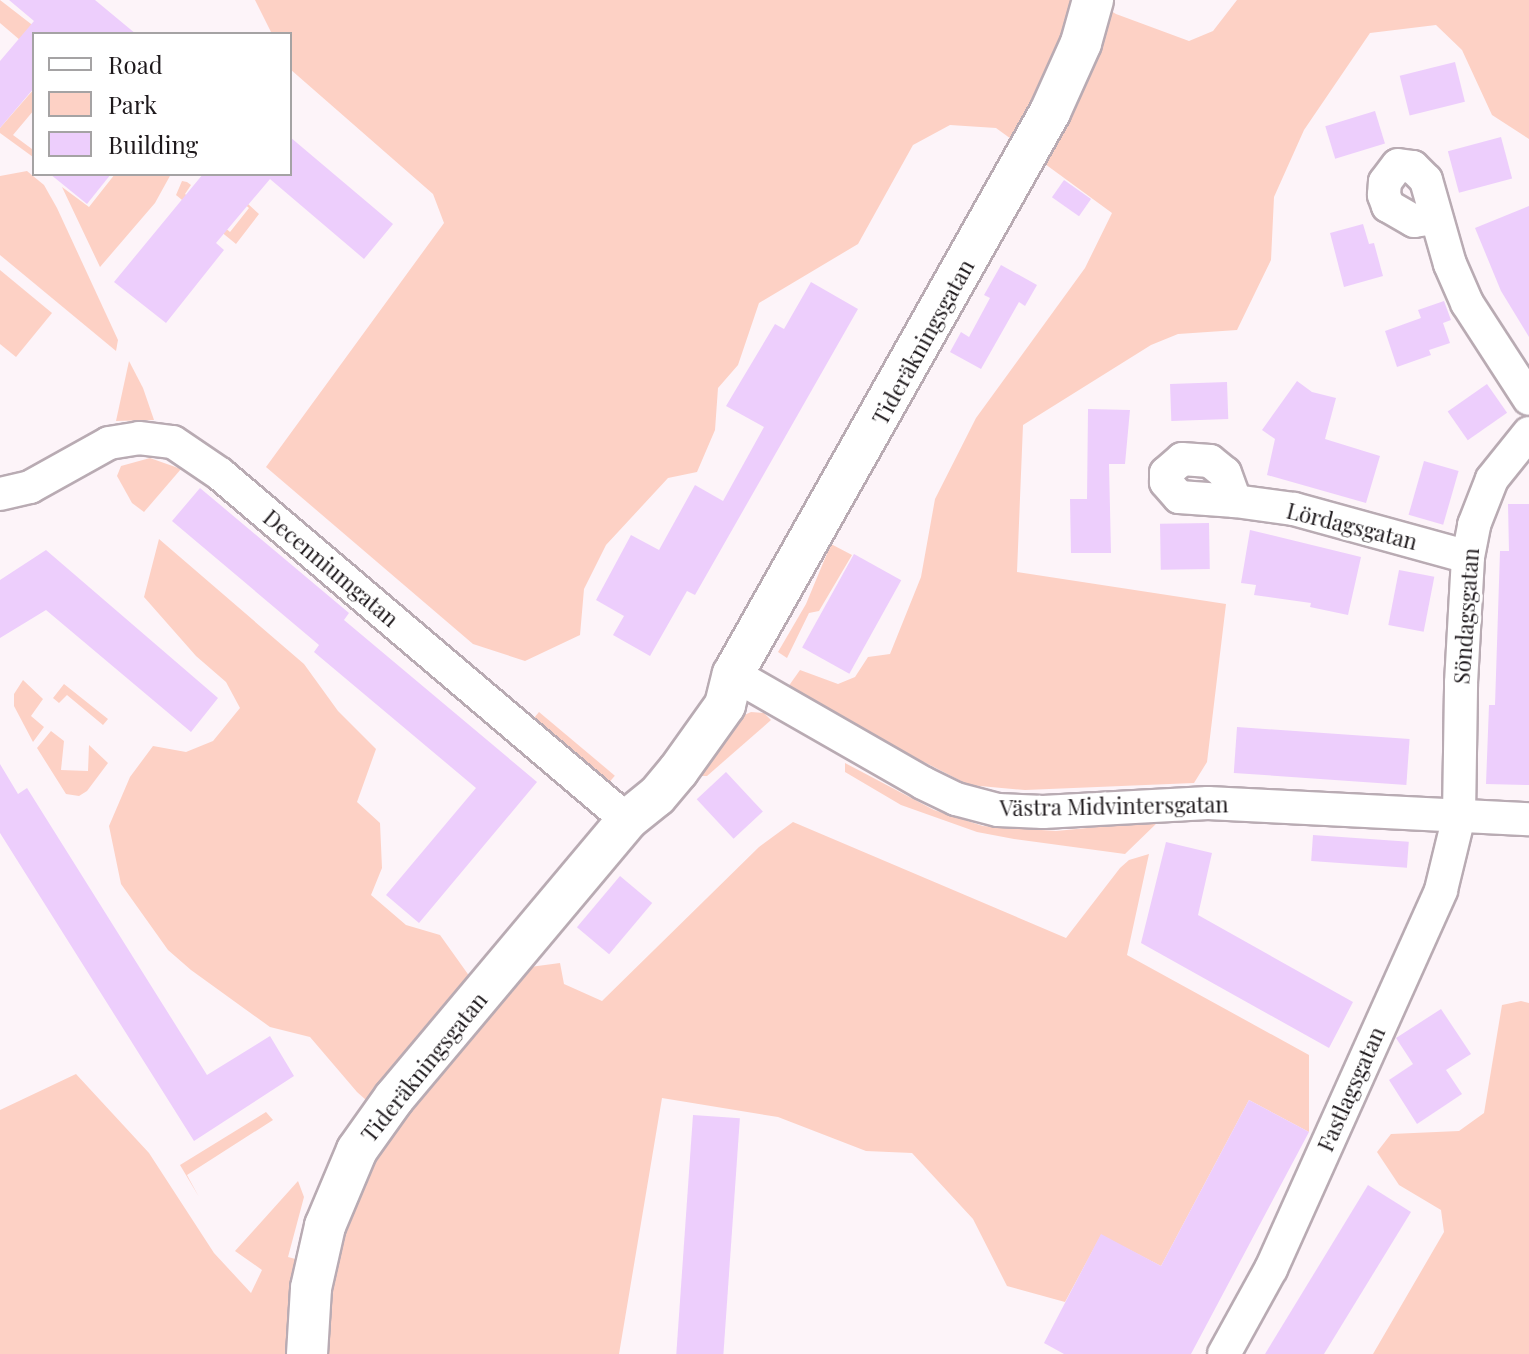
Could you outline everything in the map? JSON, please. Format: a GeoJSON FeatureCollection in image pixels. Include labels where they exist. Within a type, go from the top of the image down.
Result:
{"type":"FeatureCollection","features":[{"type":"Feature","properties":{"kind":"street","name":"Tideräkningsgatan"},"geometry":{"type":"LineString","coordinates":[[307,1354],[311,1288],[325,1226],[367,1133],[627,820],[657,796],[678,771],[725,705],[733,674],[1050,112],[1081,43],[1093,0]]}},
{"type":"Feature","properties":{"kind":"street"},"geometry":{"type":"LineString","coordinates":[[1435,218],[1467,303],[1529,399]]}},
{"type":"Feature","properties":{"kind":"street","name":"Söndagsgatan"},"geometry":{"type":"LineString","coordinates":[[1459,816],[1461,683],[1468,557],[1482,499],[1500,466],[1529,433]]}},
{"type":"Feature","properties":{"kind":"street","name":"Decenniumgatan"},"geometry":{"type":"LineString","coordinates":[[0,494],[30,487],[109,443],[139,438],[173,442],[220,474],[627,820]]}},
{"type":"Feature","properties":{"kind":"street","name":"Lördagsgatan"},"geometry":{"type":"LineString","coordinates":[[1235,501],[1294,509],[1468,557]]}},
{"type":"Feature","properties":{"kind":"street","name":"Västra Midvintersgatan"},"geometry":{"type":"LineString","coordinates":[[733,674],[923,783],[956,799],[998,810],[1043,812],[1208,803],[1529,819]]}},
{"type":"Feature","properties":{"kind":"street","name":"Fastlagsgatan"},"geometry":{"type":"LineString","coordinates":[[1224,1354],[1271,1269],[1441,890],[1459,816]]}},
{"type":"Feature","properties":{"kind":"green space"},"geometry":{"type":"Polygon","coordinates":[[[0,0],[41,32],[32,32],[32,50],[0,23],[0,0]]]}},
{"type":"Feature","properties":{"kind":"green space"},"geometry":{"type":"Polygon","coordinates":[[[255,0],[1105,0],[1103,6],[1116,14],[1189,41],[1213,31],[1237,0],[1529,0],[1529,139],[1492,115],[1462,50],[1436,25],[1370,33],[1304,130],[1274,197],[1271,260],[1237,330],[1178,334],[1151,345],[1023,425],[1017,572],[1226,604],[1207,762],[1194,783],[1025,790],[969,785],[924,762],[921,766],[788,687],[800,670],[838,684],[855,677],[868,657],[890,654],[921,577],[935,499],[976,418],[1085,268],[1112,213],[996,128],[950,125],[913,145],[858,244],[759,303],[738,365],[718,388],[715,430],[697,472],[668,478],[606,545],[584,589],[580,635],[525,661],[473,644],[266,467],[444,223],[433,194],[292,71],[292,32],[271,32],[255,0]]]}},
{"type":"Feature","properties":{"kind":"green space"},"geometry":{"type":"Polygon","coordinates":[[[32,91],[32,112],[13,135],[32,149],[32,156],[0,133],[0,128],[32,91]]]}},
{"type":"Feature","properties":{"kind":"green space"},"geometry":{"type":"Polygon","coordinates":[[[27,171],[44,185],[118,340],[116,351],[0,255],[0,176],[27,171]]]}},
{"type":"Feature","properties":{"kind":"green space"},"geometry":{"type":"Polygon","coordinates":[[[113,176],[170,176],[155,203],[100,267],[62,187],[89,207],[113,176]]]}},
{"type":"Feature","properties":{"kind":"green space"},"geometry":{"type":"Polygon","coordinates":[[[211,176],[217,176],[259,214],[236,244],[176,195],[182,181],[187,182],[191,185],[185,194],[230,232],[249,208],[211,176]]]}},
{"type":"Feature","properties":{"kind":"green space"},"geometry":{"type":"Polygon","coordinates":[[[0,270],[52,313],[16,357],[0,344],[0,270]]]}},
{"type":"Feature","properties":{"kind":"green space"},"geometry":{"type":"Polygon","coordinates":[[[129,361],[143,388],[154,420],[116,421],[129,361]]]}},
{"type":"Feature","properties":{"kind":"green space"},"geometry":{"type":"Polygon","coordinates":[[[150,458],[181,469],[144,512],[132,503],[117,476],[121,466],[150,458]]]}},
{"type":"Feature","properties":{"kind":"green space"},"geometry":{"type":"Polygon","coordinates":[[[159,539],[304,664],[338,711],[376,749],[357,802],[380,823],[382,868],[371,895],[406,925],[440,935],[490,1005],[530,967],[560,963],[564,984],[602,1001],[759,847],[793,822],[1066,938],[1120,868],[1129,860],[1149,854],[1127,955],[1309,1055],[1309,1132],[1249,1100],[1161,1266],[1101,1235],[1065,1302],[1007,1286],[973,1219],[912,1153],[866,1151],[778,1117],[662,1098],[619,1354],[0,1354],[0,1110],[76,1074],[149,1153],[214,1253],[251,1293],[262,1270],[235,1251],[298,1181],[304,1197],[288,1257],[332,1269],[365,1172],[394,1125],[357,1092],[310,1037],[270,1027],[168,950],[121,884],[109,826],[130,777],[153,746],[186,752],[213,741],[240,708],[226,682],[196,656],[144,597],[159,539]]]}},
{"type":"Feature","properties":{"kind":"green space"},"geometry":{"type":"Polygon","coordinates":[[[831,544],[852,555],[819,611],[809,613],[787,658],[778,652],[806,604],[831,544]]]}},
{"type":"Feature","properties":{"kind":"green space"},"geometry":{"type":"Polygon","coordinates":[[[23,680],[43,699],[31,716],[44,727],[33,742],[14,706],[14,694],[23,680]]]}},
{"type":"Feature","properties":{"kind":"green space"},"geometry":{"type":"Polygon","coordinates":[[[64,684],[108,719],[103,725],[67,695],[59,703],[53,698],[64,684]]]}},
{"type":"Feature","properties":{"kind":"green space"},"geometry":{"type":"Polygon","coordinates":[[[539,712],[615,776],[609,783],[533,719],[539,712]]]}},
{"type":"Feature","properties":{"kind":"green space"},"geometry":{"type":"Polygon","coordinates":[[[751,712],[764,713],[771,720],[707,776],[693,776],[740,717],[751,712]]]}},
{"type":"Feature","properties":{"kind":"green space"},"geometry":{"type":"Polygon","coordinates":[[[51,731],[64,741],[61,770],[88,771],[89,745],[108,763],[87,791],[79,796],[66,794],[37,748],[51,731]]]}},
{"type":"Feature","properties":{"kind":"green space"},"geometry":{"type":"Polygon","coordinates":[[[845,763],[934,810],[983,826],[1056,831],[1159,821],[1125,854],[1014,839],[977,832],[901,805],[845,772],[845,763]]]}},
{"type":"Feature","properties":{"kind":"green space"},"geometry":{"type":"Polygon","coordinates":[[[1521,1001],[1529,1003],[1529,1354],[1373,1354],[1444,1232],[1441,1210],[1399,1185],[1377,1152],[1391,1134],[1459,1131],[1484,1113],[1502,1005],[1521,1001]]]}},
{"type":"Feature","properties":{"kind":"green space"},"geometry":{"type":"Polygon","coordinates":[[[266,1112],[273,1120],[187,1175],[199,1197],[180,1165],[266,1112]]]}},
{"type":"Feature","properties":{"kind":"building"},"geometry":{"type":"Polygon","coordinates":[[[9,0],[95,0],[134,32],[32,32],[32,90],[0,128],[0,61],[34,21],[9,0]]]}},
{"type":"Feature","properties":{"kind":"building"},"geometry":{"type":"Polygon","coordinates":[[[1455,62],[1465,102],[1410,116],[1400,76],[1455,62]]]}},
{"type":"Feature","properties":{"kind":"building"},"geometry":{"type":"Polygon","coordinates":[[[1375,111],[1385,144],[1335,159],[1325,126],[1375,111]]]}},
{"type":"Feature","properties":{"kind":"building"},"geometry":{"type":"Polygon","coordinates":[[[1501,137],[1512,179],[1459,193],[1448,151],[1501,137]]]}},
{"type":"Feature","properties":{"kind":"building"},"geometry":{"type":"Polygon","coordinates":[[[292,139],[393,224],[364,259],[270,179],[216,243],[224,250],[166,323],[114,282],[201,176],[292,176],[292,139]]]}},
{"type":"Feature","properties":{"kind":"building"},"geometry":{"type":"Polygon","coordinates":[[[52,176],[109,176],[87,204],[52,176]]]}},
{"type":"Feature","properties":{"kind":"building"},"geometry":{"type":"Polygon","coordinates":[[[1064,180],[1091,199],[1079,216],[1052,197],[1064,180]]]}},
{"type":"Feature","properties":{"kind":"building"},"geometry":{"type":"Polygon","coordinates":[[[1529,206],[1529,337],[1501,291],[1475,228],[1529,206]]]}},
{"type":"Feature","properties":{"kind":"building"},"geometry":{"type":"Polygon","coordinates":[[[1363,224],[1369,244],[1374,243],[1383,276],[1344,287],[1330,233],[1363,224]]]}},
{"type":"Feature","properties":{"kind":"building"},"geometry":{"type":"Polygon","coordinates":[[[1001,265],[1037,285],[1025,306],[1019,302],[981,369],[950,352],[961,332],[969,337],[990,298],[984,295],[1001,265]]]}},
{"type":"Feature","properties":{"kind":"building"},"geometry":{"type":"Polygon","coordinates":[[[811,282],[858,309],[695,595],[687,591],[650,656],[613,635],[624,616],[596,600],[631,535],[659,550],[695,485],[723,501],[764,427],[726,406],[775,324],[784,329],[811,282]]]}},
{"type":"Feature","properties":{"kind":"building"},"geometry":{"type":"Polygon","coordinates":[[[1444,301],[1451,320],[1443,323],[1450,343],[1429,350],[1431,355],[1397,367],[1385,331],[1421,318],[1418,310],[1444,301]]]}},
{"type":"Feature","properties":{"kind":"building"},"geometry":{"type":"Polygon","coordinates":[[[1297,381],[1312,392],[1336,398],[1325,439],[1380,456],[1366,503],[1267,475],[1275,439],[1262,430],[1297,381]]]}},
{"type":"Feature","properties":{"kind":"building"},"geometry":{"type":"Polygon","coordinates":[[[1227,382],[1228,419],[1171,421],[1170,384],[1227,382]]]}},
{"type":"Feature","properties":{"kind":"building"},"geometry":{"type":"Polygon","coordinates":[[[1487,384],[1507,413],[1468,440],[1448,412],[1487,384]]]}},
{"type":"Feature","properties":{"kind":"building"},"geometry":{"type":"Polygon","coordinates":[[[1088,409],[1130,410],[1125,464],[1109,464],[1111,553],[1071,553],[1070,499],[1087,499],[1088,409]]]}},
{"type":"Feature","properties":{"kind":"building"},"geometry":{"type":"Polygon","coordinates":[[[1424,461],[1459,471],[1443,525],[1409,515],[1424,461]]]}},
{"type":"Feature","properties":{"kind":"building"},"geometry":{"type":"Polygon","coordinates":[[[200,488],[349,613],[344,620],[537,782],[419,923],[386,895],[476,788],[314,652],[319,645],[172,521],[200,488]]]}},
{"type":"Feature","properties":{"kind":"building"},"geometry":{"type":"Polygon","coordinates":[[[1508,504],[1529,504],[1529,785],[1486,784],[1489,705],[1495,705],[1500,551],[1509,551],[1508,504]]]}},
{"type":"Feature","properties":{"kind":"building"},"geometry":{"type":"Polygon","coordinates":[[[1209,523],[1210,569],[1161,570],[1160,524],[1209,523]]]}},
{"type":"Feature","properties":{"kind":"building"},"geometry":{"type":"Polygon","coordinates":[[[1250,530],[1361,557],[1348,615],[1310,607],[1311,603],[1254,595],[1256,585],[1241,583],[1250,530]]]}},
{"type":"Feature","properties":{"kind":"building"},"geometry":{"type":"Polygon","coordinates":[[[46,550],[218,698],[191,732],[46,610],[0,638],[0,580],[46,550]]]}},
{"type":"Feature","properties":{"kind":"building"},"geometry":{"type":"Polygon","coordinates":[[[854,554],[901,580],[849,674],[802,648],[854,554]]]}},
{"type":"Feature","properties":{"kind":"building"},"geometry":{"type":"Polygon","coordinates":[[[1399,570],[1434,577],[1424,632],[1388,625],[1399,570]]]}},
{"type":"Feature","properties":{"kind":"building"},"geometry":{"type":"Polygon","coordinates":[[[1237,727],[1410,739],[1406,785],[1234,773],[1237,727]]]}},
{"type":"Feature","properties":{"kind":"building"},"geometry":{"type":"Polygon","coordinates":[[[0,764],[18,794],[27,788],[207,1075],[270,1036],[294,1076],[194,1141],[0,833],[0,764]]]}},
{"type":"Feature","properties":{"kind":"building"},"geometry":{"type":"Polygon","coordinates":[[[726,772],[763,811],[734,839],[697,799],[726,772]]]}},
{"type":"Feature","properties":{"kind":"building"},"geometry":{"type":"Polygon","coordinates":[[[1313,835],[1409,842],[1407,868],[1311,861],[1313,835]]]}},
{"type":"Feature","properties":{"kind":"building"},"geometry":{"type":"Polygon","coordinates":[[[1166,842],[1212,853],[1198,915],[1353,1002],[1329,1048],[1141,943],[1166,842]]]}},
{"type":"Feature","properties":{"kind":"building"},"geometry":{"type":"Polygon","coordinates":[[[620,876],[652,903],[609,954],[577,927],[620,876]]]}},
{"type":"Feature","properties":{"kind":"building"},"geometry":{"type":"Polygon","coordinates":[[[1441,1009],[1471,1054],[1446,1070],[1462,1094],[1417,1124],[1389,1080],[1413,1064],[1396,1038],[1441,1009]]]}},
{"type":"Feature","properties":{"kind":"building"},"geometry":{"type":"Polygon","coordinates":[[[1249,1100],[1309,1132],[1191,1354],[1064,1354],[1044,1343],[1101,1234],[1161,1266],[1249,1100]]]}},
{"type":"Feature","properties":{"kind":"building"},"geometry":{"type":"Polygon","coordinates":[[[693,1115],[740,1118],[723,1354],[676,1354],[693,1115]]]}},
{"type":"Feature","properties":{"kind":"building"},"geometry":{"type":"Polygon","coordinates":[[[1368,1185],[1411,1212],[1324,1354],[1265,1354],[1368,1185]]]}}]}
